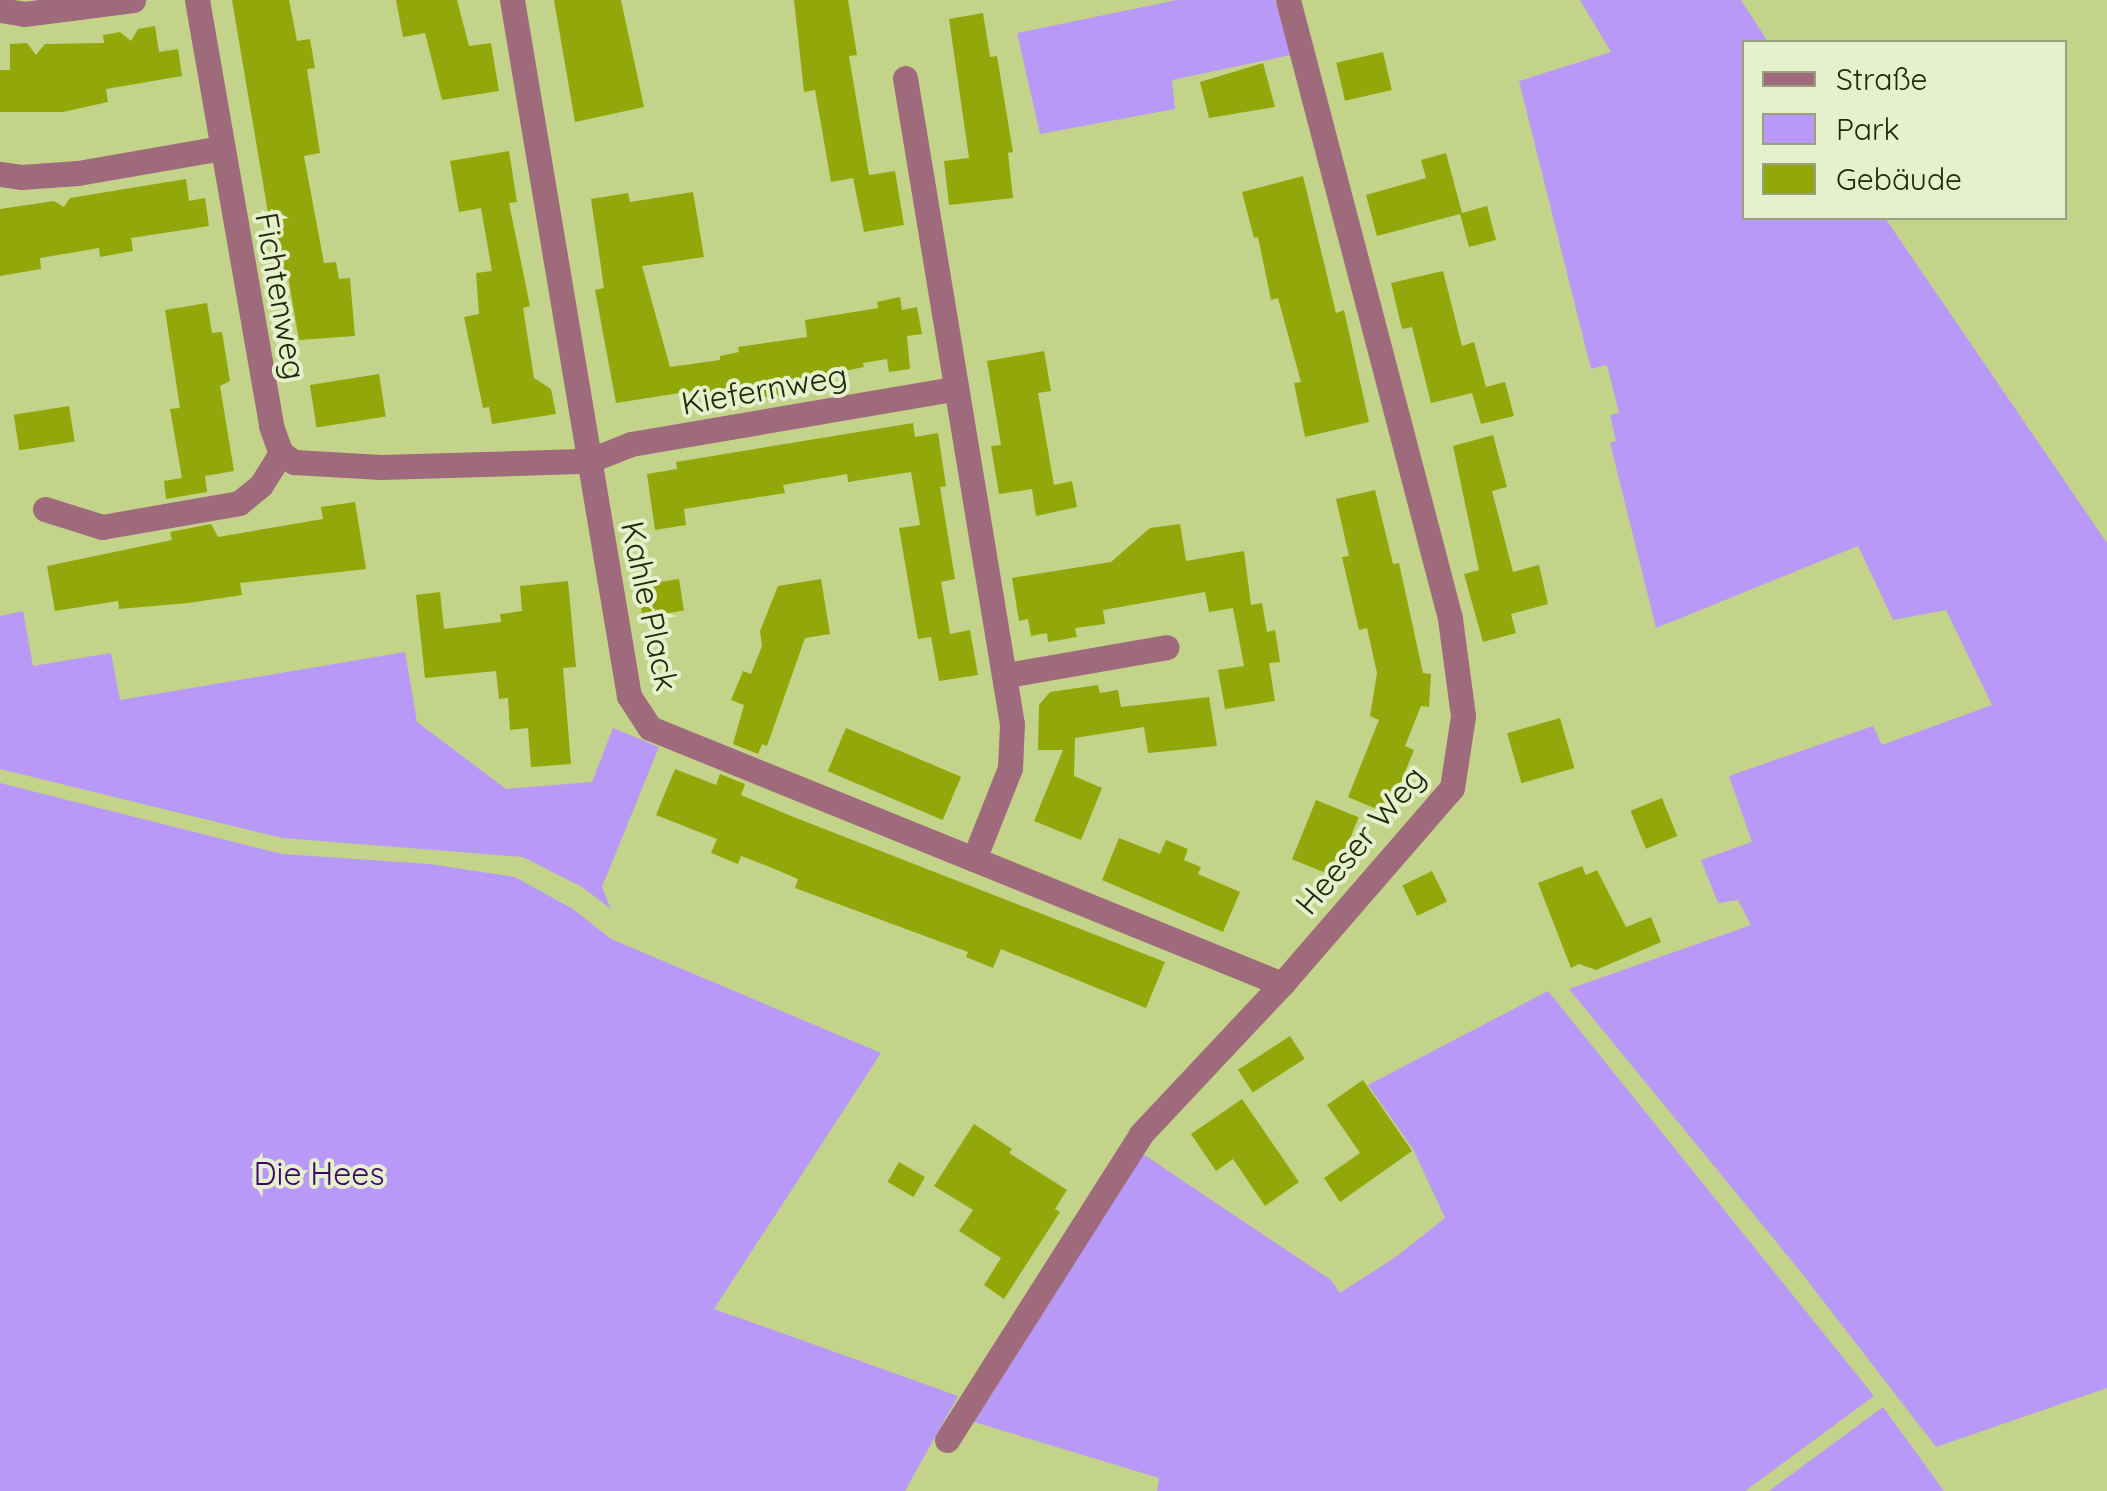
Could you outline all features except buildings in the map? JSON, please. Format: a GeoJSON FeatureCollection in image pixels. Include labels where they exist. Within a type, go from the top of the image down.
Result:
{"type":"FeatureCollection","features":[{"type":"Feature","properties":{"kind":"street"},"geometry":{"type":"LineString","coordinates":[[0,10],[24,14],[133,0]]}},
{"type":"Feature","properties":{"kind":"street","name":"Fichtenweg"},"geometry":{"type":"LineString","coordinates":[[196,0],[271,426],[281,454]]}},
{"type":"Feature","properties":{"kind":"street","name":"Kahle Plack"},"geometry":{"type":"LineString","coordinates":[[512,0],[630,696],[650,728],[1282,984]]}},
{"type":"Feature","properties":{"kind":"street","name":"Heeser Weg"},"geometry":{"type":"LineString","coordinates":[[946,1440],[1141,1134],[1282,984],[1452,788],[1463,716],[1450,618],[1288,0]]}},
{"type":"Feature","properties":{"kind":"street"},"geometry":{"type":"LineString","coordinates":[[905,78],[1012,724],[1010,768],[974,859]]}},
{"type":"Feature","properties":{"kind":"street"},"geometry":{"type":"LineString","coordinates":[[0,174],[22,177],[78,173],[221,148]]}},
{"type":"Feature","properties":{"kind":"street","name":"Kiefernweg"},"geometry":{"type":"LineString","coordinates":[[588,461],[631,444],[954,389]]}},
{"type":"Feature","properties":{"kind":"street"},"geometry":{"type":"LineString","coordinates":[[45,509],[102,527],[240,503],[262,484],[281,454],[294,462],[330,467],[588,461]]}},
{"type":"Feature","properties":{"kind":"street"},"geometry":{"type":"LineString","coordinates":[[1006,675],[1167,648]]}},
{"type":"Feature","properties":{"kind":"green space"},"geometry":{"type":"Polygon","coordinates":[[[1177,0],[1275,0],[1291,55],[1172,80],[1175,109],[1040,134],[1017,33],[1177,0]]]}},
{"type":"Feature","properties":{"kind":"green space"},"geometry":{"type":"Polygon","coordinates":[[[1580,0],[1741,0],[1767,40],[1742,40],[1742,220],[1886,220],[2107,543],[2107,1388],[1936,1447],[1800,1271],[1569,989],[1751,925],[1738,900],[1718,903],[1701,860],[1752,842],[1729,776],[1873,726],[1882,745],[1992,705],[1946,610],[1893,620],[1858,546],[1656,628],[1610,443],[1616,441],[1610,415],[1619,413],[1607,365],[1591,369],[1519,81],[1611,52],[1580,0]]]}},
{"type":"Feature","properties":{"kind":"green space"},"geometry":{"type":"Polygon","coordinates":[[[23,611],[33,666],[111,653],[120,700],[405,652],[417,722],[506,789],[592,782],[613,728],[659,747],[602,887],[611,909],[582,887],[523,857],[282,838],[0,769],[0,616],[23,611]]]}},
{"type":"Feature","properties":{"kind":"green space","name":"Die Hees"},"geometry":{"type":"Polygon","coordinates":[[[0,783],[282,854],[430,864],[515,877],[573,909],[611,939],[881,1053],[714,1309],[958,1396],[905,1491],[0,1491],[0,783]]]}},
{"type":"Feature","properties":{"kind":"green space"},"geometry":{"type":"Polygon","coordinates":[[[1548,991],[1874,1396],[1745,1491],[1157,1491],[1159,1478],[974,1422],[1143,1154],[1331,1280],[1340,1293],[1397,1256],[1445,1218],[1413,1149],[1368,1085],[1548,991]]]}},
{"type":"Feature","properties":{"kind":"green space"},"geometry":{"type":"Polygon","coordinates":[[[1883,1407],[1944,1491],[1769,1491],[1883,1407]]]}}]}
